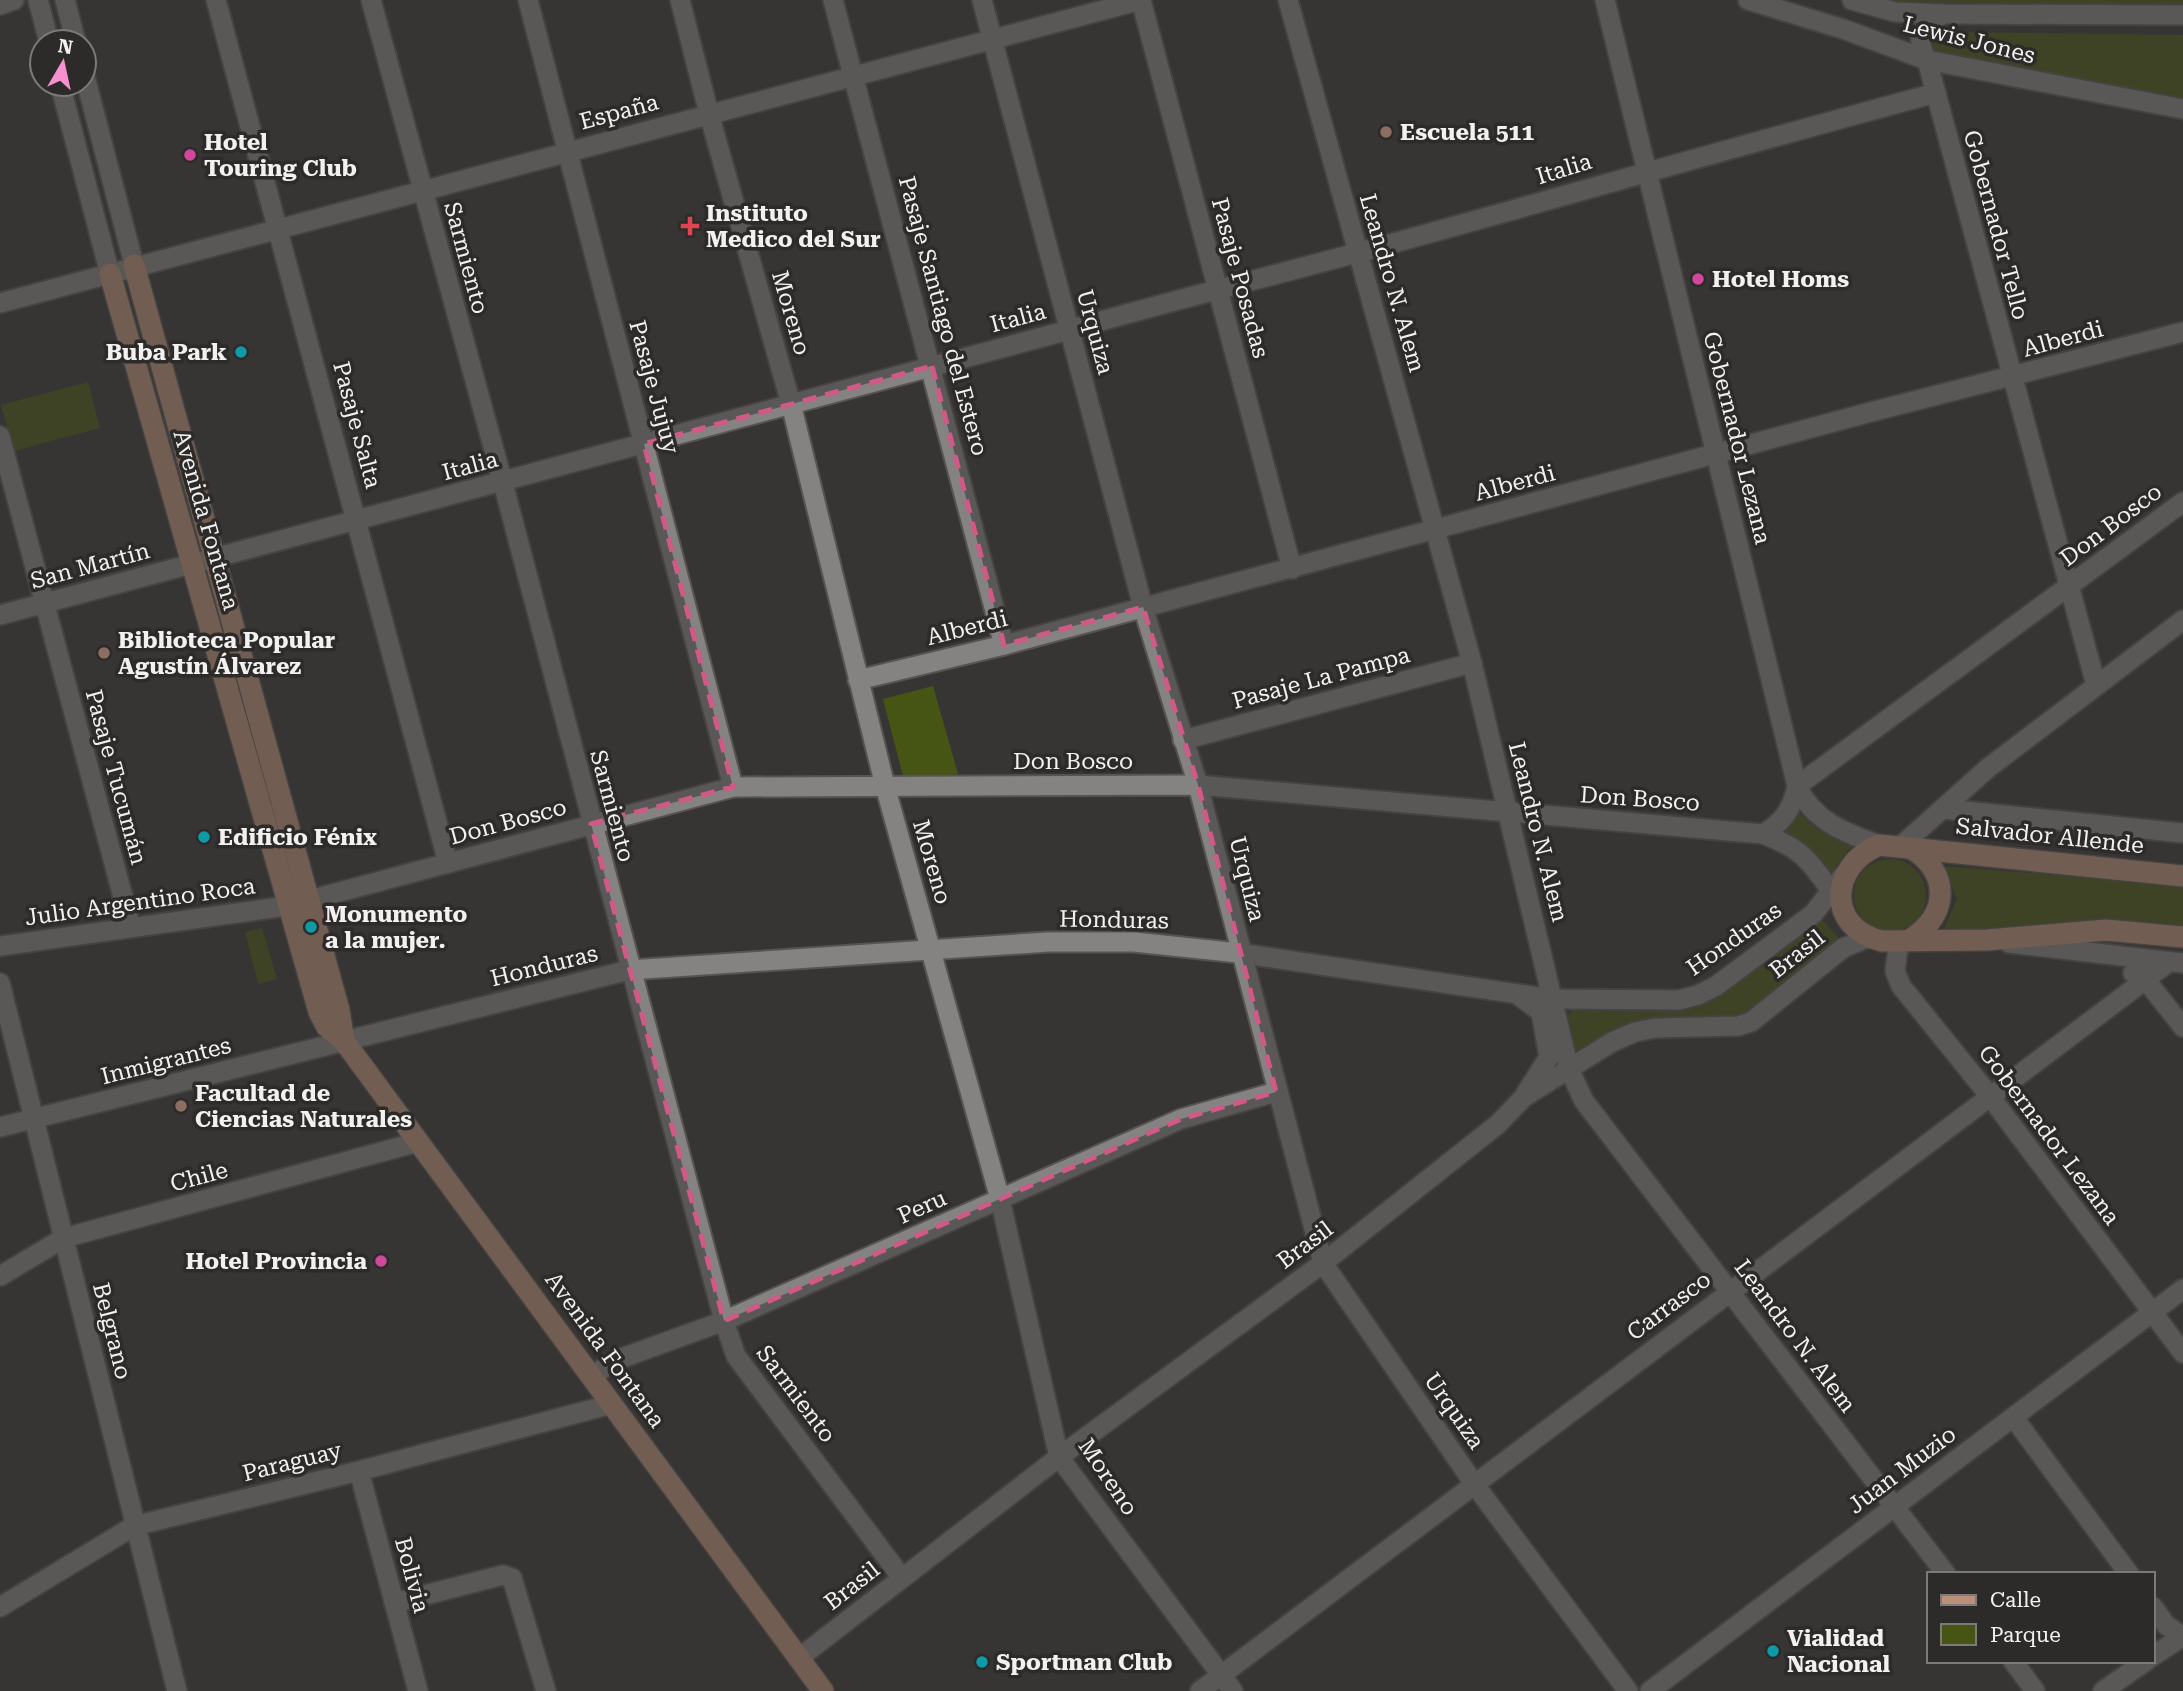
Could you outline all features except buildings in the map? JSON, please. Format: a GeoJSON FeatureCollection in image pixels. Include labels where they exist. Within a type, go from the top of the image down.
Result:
{"type":"FeatureCollection","features":[{"type":"Feature","properties":{"kind":"main road","name":"Avenida Fontana"},"geometry":{"type":"LineString","coordinates":[[134,265],[217,558],[339,1010],[344,1041]]}},
{"type":"Feature","properties":{"kind":"main road","name":"Avenida Fontana"},"geometry":{"type":"LineString","coordinates":[[110,274],[319,1012],[327,1027],[344,1041],[823,1691]]}},
{"type":"Feature","properties":{"kind":"main road","name":"Salvador Allende"},"geometry":{"type":"LineString","coordinates":[[1879,845],[2183,876]]}},
{"type":"Feature","properties":{"kind":"main road"},"geometry":{"type":"LineString","coordinates":[[1879,845],[1864,851],[1852,862],[1838,890],[1855,930],[1867,938],[1987,940],[2094,930],[2183,937]]}},
{"type":"Feature","properties":{"kind":"main road"},"geometry":{"type":"LineString","coordinates":[[1905,940],[1925,930],[1935,917],[1940,893],[1934,870],[1924,857],[1906,847]]}},
{"type":"Feature","properties":{"kind":"street"},"geometry":{"type":"LineString","coordinates":[[0,5],[15,0]]}},
{"type":"Feature","properties":{"kind":"street"},"geometry":{"type":"LineString","coordinates":[[38,0],[45,28]]}},
{"type":"Feature","properties":{"kind":"street"},"geometry":{"type":"LineString","coordinates":[[65,0],[72,28]]}},
{"type":"Feature","properties":{"kind":"street","name":"Pasaje Salta"},"geometry":{"type":"LineString","coordinates":[[216,0],[448,863]]}},
{"type":"Feature","properties":{"kind":"street","name":"Sarmiento"},"geometry":{"type":"LineString","coordinates":[[371,0],[503,483],[629,970],[724,1321],[736,1356],[902,1578]]}},
{"type":"Feature","properties":{"kind":"street","name":"Pasaje Jujuy"},"geometry":{"type":"LineString","coordinates":[[528,0],[733,787]]}},
{"type":"Feature","properties":{"kind":"street","name":"Moreno"},"geometry":{"type":"LineString","coordinates":[[680,0],[709,114],[791,404],[885,786],[1000,1199],[1059,1457],[1233,1691]]}},
{"type":"Feature","properties":{"kind":"street","name":"Pasaje Santiago del Estero"},"geometry":{"type":"LineString","coordinates":[[833,0],[1004,645]]}},
{"type":"Feature","properties":{"kind":"street","name":"Urquiza"},"geometry":{"type":"LineString","coordinates":[[982,0],[1143,607],[1198,785],[1239,953],[1322,1264],[1475,1485],[1628,1691]]}},
{"type":"Feature","properties":{"kind":"street","name":"España"},"geometry":{"type":"LineString","coordinates":[[0,303],[110,274],[134,265],[1141,0]]}},
{"type":"Feature","properties":{"kind":"street","name":"Pasaje Posadas"},"geometry":{"type":"LineString","coordinates":[[1141,0],[1292,569]]}},
{"type":"Feature","properties":{"kind":"street","name":"Leandro N. Alem"},"geometry":{"type":"LineString","coordinates":[[1287,0],[1472,663],[1569,1069],[1584,1101],[1944,1572]]}},
{"type":"Feature","properties":{"kind":"street","name":"Gobernador Lezana"},"geometry":{"type":"LineString","coordinates":[[1605,0],[1797,786],[1805,803],[1820,818],[1849,834],[1879,845]]}},
{"type":"Feature","properties":{"kind":"street","name":"Lewis Jones"},"geometry":{"type":"LineString","coordinates":[[1748,0],[1843,29],[1927,60],[2183,109]]}},
{"type":"Feature","properties":{"kind":"street","name":"Lewis Jones"},"geometry":{"type":"LineString","coordinates":[[1852,0],[1895,12],[2183,15]]}},
{"type":"Feature","properties":{"kind":"street","name":"Gobernador Tello"},"geometry":{"type":"LineString","coordinates":[[1943,14],[1926,24],[1919,32],[1919,46],[1927,60],[2096,685]]}},
{"type":"Feature","properties":{"kind":"street","name":"Italia"},"geometry":{"type":"LineString","coordinates":[[192,564],[503,483],[1217,288],[1359,253],[1646,170],[1936,93]]}},
{"type":"Feature","properties":{"kind":"street","name":"Avenida Fontana"},"geometry":{"type":"LineString","coordinates":[[64,98],[110,274]]}},
{"type":"Feature","properties":{"kind":"street"},"geometry":{"type":"LineString","coordinates":[[91,98],[134,265]]}},
{"type":"Feature","properties":{"kind":"street","name":"Alberdi"},"geometry":{"type":"LineString","coordinates":[[858,680],[1004,645],[1867,413],[2183,332]]}},
{"type":"Feature","properties":{"kind":"street","name":"Pasaje Tucumán"},"geometry":{"type":"LineString","coordinates":[[0,436],[131,927]]}},
{"type":"Feature","properties":{"kind":"street","name":"Don Bosco"},"geometry":{"type":"LineString","coordinates":[[1797,786],[2183,502]]}},
{"type":"Feature","properties":{"kind":"street","name":"San Martín"},"geometry":{"type":"LineString","coordinates":[[0,615],[192,564]]}},
{"type":"Feature","properties":{"kind":"street"},"geometry":{"type":"LineString","coordinates":[[1906,847],[1989,768],[2183,620]]}},
{"type":"Feature","properties":{"kind":"street","name":"Pasaje La Pampa"},"geometry":{"type":"LineString","coordinates":[[1183,740],[1472,663]]}},
{"type":"Feature","properties":{"kind":"street","name":"Don Bosco"},"geometry":{"type":"LineString","coordinates":[[287,906],[733,787],[1198,785],[1763,834],[1792,845],[1838,890]]}},
{"type":"Feature","properties":{"kind":"street"},"geometry":{"type":"LineString","coordinates":[[1763,834],[1781,824],[1793,803],[1797,786]]}},
{"type":"Feature","properties":{"kind":"street","name":"Salvador Allende"},"geometry":{"type":"LineString","coordinates":[[1945,809],[2183,833]]}},
{"type":"Feature","properties":{"kind":"street","name":"Honduras"},"geometry":{"type":"LineString","coordinates":[[344,1041],[629,970],[1048,943],[1134,942],[1239,953],[1553,999],[1679,1000],[1716,986],[1813,914],[1838,890]]}},
{"type":"Feature","properties":{"kind":"street","name":"Julio Argentino Roca"},"geometry":{"type":"LineString","coordinates":[[0,946],[287,906]]}},
{"type":"Feature","properties":{"kind":"street","name":"Brasil"},"geometry":{"type":"LineString","coordinates":[[799,1658],[1059,1457],[1322,1264],[1498,1124],[1524,1097],[1635,1032],[1655,1028],[1738,1026],[1751,1022],[1843,948],[1867,938]]}},
{"type":"Feature","properties":{"kind":"street","name":"Gobernador Lezana"},"geometry":{"type":"LineString","coordinates":[[1905,940],[1895,971],[1901,986],[1989,1095],[2183,1353]]}},
{"type":"Feature","properties":{"kind":"street"},"geometry":{"type":"LineString","coordinates":[[1987,940],[2176,963]]}},
{"type":"Feature","properties":{"kind":"street"},"geometry":{"type":"LineString","coordinates":[[2102,955],[2145,979],[2183,1027]]}},
{"type":"Feature","properties":{"kind":"street","name":"Carrasco"},"geometry":{"type":"LineString","coordinates":[[1200,1691],[1989,1095],[2145,979],[2176,963]]}},
{"type":"Feature","properties":{"kind":"street","name":"Belgrano"},"geometry":{"type":"LineString","coordinates":[[0,983],[177,1691]]}},
{"type":"Feature","properties":{"kind":"street"},"geometry":{"type":"LineString","coordinates":[[1518,994],[1541,1012],[1549,1057],[1524,1097]]}},
{"type":"Feature","properties":{"kind":"street","name":"Inmigrantes"},"geometry":{"type":"LineString","coordinates":[[0,1127],[344,1041]]}},
{"type":"Feature","properties":{"kind":"street","name":"Peru"},"geometry":{"type":"LineString","coordinates":[[592,1377],[611,1362],[724,1321],[1181,1119],[1276,1092]]}},
{"type":"Feature","properties":{"kind":"street","name":"Chile"},"geometry":{"type":"LineString","coordinates":[[0,1276],[64,1238],[418,1142]]}},
{"type":"Feature","properties":{"kind":"street","name":"Juan Muzio"},"geometry":{"type":"LineString","coordinates":[[1650,1691],[2183,1289]]}},
{"type":"Feature","properties":{"kind":"street","name":"Paraguay"},"geometry":{"type":"LineString","coordinates":[[0,1607],[134,1526],[359,1471],[611,1404]]}},
{"type":"Feature","properties":{"kind":"street"},"geometry":{"type":"LineString","coordinates":[[2014,1418],[2128,1572]]}},
{"type":"Feature","properties":{"kind":"street","name":"Bolivia"},"geometry":{"type":"LineString","coordinates":[[359,1471],[418,1691]]}},
{"type":"Feature","properties":{"kind":"street"},"geometry":{"type":"LineString","coordinates":[[394,1602],[503,1575],[512,1578],[546,1691]]}},
{"type":"Feature","properties":{"kind":"street"},"geometry":{"type":"LineString","coordinates":[[2155,1610],[2166,1625],[2183,1636],[2155,1655]]}},
{"type":"Feature","properties":{"kind":"street"},"geometry":{"type":"LineString","coordinates":[[2014,1663],[2035,1691]]}},
{"type":"Feature","properties":{"kind":"street"},"geometry":{"type":"LineString","coordinates":[[2103,1691],[2143,1663]]}},
{"type":"Feature","properties":{"kind":"highlighted area"},"geometry":{"type":"Polygon","coordinates":[[[932,366],[1004,645],[1143,607],[1198,785],[1276,1092],[1181,1119],[724,1321],[591,824],[733,787],[644,444],[932,366]]]}},
{"type":"Feature","properties":{"kind":"green space"},"geometry":{"type":"Polygon","coordinates":[[[1888,0],[2183,0],[2183,7],[1893,1],[1888,0]]]}},
{"type":"Feature","properties":{"kind":"green space"},"geometry":{"type":"Polygon","coordinates":[[[1946,32],[2183,35],[2183,104],[1933,54],[1931,45],[1936,36],[1946,32]]]}},
{"type":"Feature","properties":{"kind":"green space"},"geometry":{"type":"Polygon","coordinates":[[[88,382],[100,428],[14,451],[1,405],[88,382]]]}},
{"type":"Feature","properties":{"kind":"green space"},"geometry":{"type":"Polygon","coordinates":[[[933,686],[958,774],[904,780],[883,699],[933,686]]]}},
{"type":"Feature","properties":{"kind":"green space"},"geometry":{"type":"Polygon","coordinates":[[[1797,811],[1818,830],[1858,845],[1848,850],[1830,874],[1803,843],[1782,832],[1790,825],[1797,811]]]}},
{"type":"Feature","properties":{"kind":"green space"},"geometry":{"type":"Polygon","coordinates":[[[1890,859],[1904,862],[1916,869],[1923,881],[1926,895],[1923,909],[1916,921],[1904,928],[1890,931],[1876,928],[1864,921],[1857,909],[1854,895],[1857,881],[1864,869],[1876,862],[1890,859]]]}},
{"type":"Feature","properties":{"kind":"green space"},"geometry":{"type":"Polygon","coordinates":[[[1943,866],[2183,885],[2183,928],[1942,934],[1957,899],[1943,866]]]}},
{"type":"Feature","properties":{"kind":"green space"},"geometry":{"type":"Polygon","coordinates":[[[1820,917],[1840,940],[1748,1014],[1574,1052],[1565,1018],[1576,1007],[1683,1006],[1710,1000],[1820,917]]]}},
{"type":"Feature","properties":{"kind":"green space"},"geometry":{"type":"Polygon","coordinates":[[[262,928],[277,979],[258,984],[245,932],[262,928]]]}},
{"type":"Feature","properties":{"kind":"place","name":"Escuela 511"},"geometry":{"type":"Point","coordinates":[1386,132]}},
{"type":"Feature","properties":{"kind":"place","name":"Hotel Touring Club"},"geometry":{"type":"Point","coordinates":[190,155]}},
{"type":"Feature","properties":{"kind":"place","name":"Instituto Medico del Sur"},"geometry":{"type":"Point","coordinates":[690,226]}},
{"type":"Feature","properties":{"kind":"place","name":"Hotel Homs"},"geometry":{"type":"Point","coordinates":[1698,279]}},
{"type":"Feature","properties":{"kind":"place","name":"Buba Park"},"geometry":{"type":"Point","coordinates":[241,352]}},
{"type":"Feature","properties":{"kind":"place","name":"Biblioteca Popular Agustín Álvarez"},"geometry":{"type":"Point","coordinates":[104,653]}},
{"type":"Feature","properties":{"kind":"place","name":"Edificio Fénix"},"geometry":{"type":"Point","coordinates":[204,837]}},
{"type":"Feature","properties":{"kind":"place","name":"Monumento a la mujer."},"geometry":{"type":"Point","coordinates":[311,927]}},
{"type":"Feature","properties":{"kind":"place","name":"Facultad de Ciencias Naturales"},"geometry":{"type":"Point","coordinates":[181,1106]}},
{"type":"Feature","properties":{"kind":"place","name":"Hotel Provincia"},"geometry":{"type":"Point","coordinates":[381,1261]}},
{"type":"Feature","properties":{"kind":"place","name":"Vialidad Nacional"},"geometry":{"type":"Point","coordinates":[1773,1651]}},
{"type":"Feature","properties":{"kind":"place","name":"Sportman Club"},"geometry":{"type":"Point","coordinates":[982,1662]}}]}
